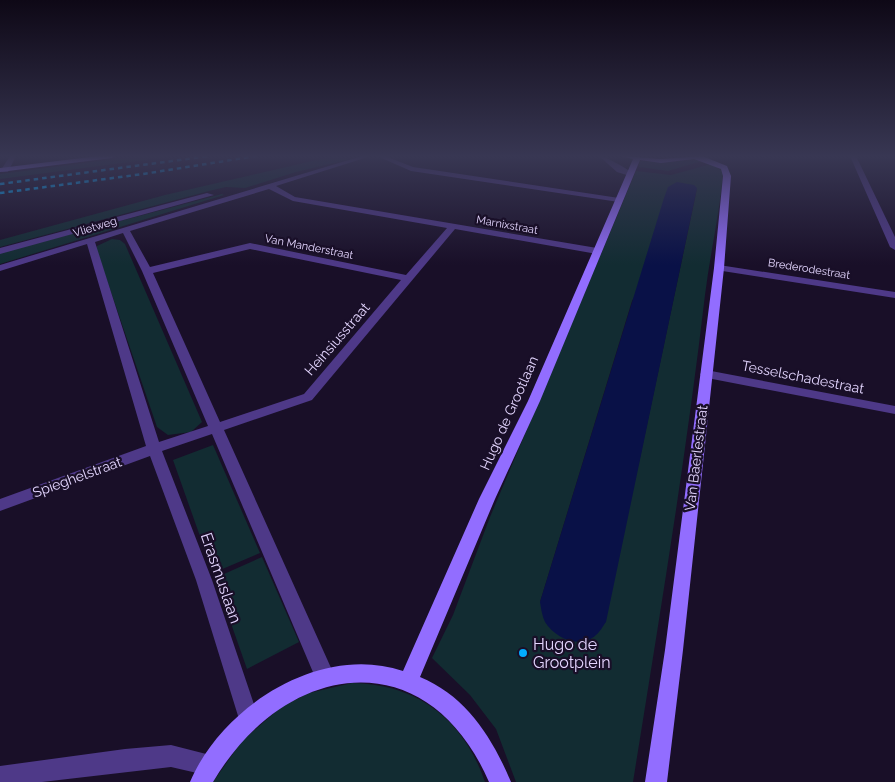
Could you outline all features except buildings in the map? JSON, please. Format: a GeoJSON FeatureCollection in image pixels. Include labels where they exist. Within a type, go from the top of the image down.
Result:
{"type":"FeatureCollection","features":[{"type":"Feature","properties":{"kind":"main road","name":"Hugo de Grootlaan"},"geometry":{"type":"LineString","coordinates":[[408,681],[487,499],[534,400],[622,192]]}},
{"type":"Feature","properties":{"kind":"main road","name":"Van Baerlestraat"},"geometry":{"type":"LineString","coordinates":[[656,782],[674,650],[719,268],[725,192]]}},
{"type":"Feature","properties":{"kind":"main road"},"geometry":{"type":"LineString","coordinates":[[206,774],[229,741],[249,719],[294,689],[325,677],[365,673],[380,674],[408,681],[438,696],[465,720],[487,751],[500,782]]}},
{"type":"Feature","properties":{"kind":"street"},"geometry":{"type":"LineString","coordinates":[[0,252],[218,192]]}},
{"type":"Feature","properties":{"kind":"street"},"geometry":{"type":"LineString","coordinates":[[233,192],[239,194]]}},
{"type":"Feature","properties":{"kind":"street","name":"Vlietweg"},"geometry":{"type":"LineString","coordinates":[[0,268],[244,192]]}},
{"type":"Feature","properties":{"kind":"street","name":"Marnixstraat"},"geometry":{"type":"LineString","coordinates":[[281,192],[293,199],[597,251]]}},
{"type":"Feature","properties":{"kind":"street"},"geometry":{"type":"LineString","coordinates":[[569,192],[619,200]]}},
{"type":"Feature","properties":{"kind":"street"},"geometry":{"type":"LineString","coordinates":[[869,192],[895,247]]}},
{"type":"Feature","properties":{"kind":"street","name":"Heinsiusstraat"},"geometry":{"type":"LineString","coordinates":[[216,428],[308,397],[452,227]]}},
{"type":"Feature","properties":{"kind":"street"},"geometry":{"type":"LineString","coordinates":[[125,229],[147,271],[325,677]]}},
{"type":"Feature","properties":{"kind":"street","name":"Erasmuslaan"},"geometry":{"type":"LineString","coordinates":[[90,240],[154,449],[204,580],[249,719]]}},
{"type":"Feature","properties":{"kind":"street","name":"Van Manderstraat"},"geometry":{"type":"LineString","coordinates":[[147,271],[250,246],[409,278]]}},
{"type":"Feature","properties":{"kind":"street","name":"Brederodestraat"},"geometry":{"type":"LineString","coordinates":[[719,268],[895,296]]}},
{"type":"Feature","properties":{"kind":"street","name":"Tesselschadestraat"},"geometry":{"type":"LineString","coordinates":[[706,374],[895,410]]}},
{"type":"Feature","properties":{"kind":"street"},"geometry":{"type":"LineString","coordinates":[[154,449],[216,428]]}},
{"type":"Feature","properties":{"kind":"street","name":"Spieghelstraat"},"geometry":{"type":"LineString","coordinates":[[0,505],[154,449]]}},
{"type":"Feature","properties":{"kind":"street"},"geometry":{"type":"LineString","coordinates":[[0,777],[125,760],[171,756],[206,774]]}},
{"type":"Feature","properties":{"kind":"green space"},"geometry":{"type":"Polygon","coordinates":[[[176,192],[203,192],[0,247],[0,240],[176,192]]]}},
{"type":"Feature","properties":{"kind":"green space"},"geometry":{"type":"Polygon","coordinates":[[[627,192],[695,192],[632,301],[540,602],[639,462],[696,192],[721,192],[707,280],[681,478],[633,782],[516,782],[496,729],[470,695],[432,658],[453,615],[490,517],[627,192]]]}},
{"type":"Feature","properties":{"kind":"green space"},"geometry":{"type":"Polygon","coordinates":[[[224,195],[0,264],[0,253],[224,195]]]}},
{"type":"Feature","properties":{"kind":"green space"},"geometry":{"type":"Polygon","coordinates":[[[112,239],[120,240],[125,244],[202,422],[191,432],[168,435],[157,427],[97,251],[97,246],[112,239]]]}},
{"type":"Feature","properties":{"kind":"green space"},"geometry":{"type":"Polygon","coordinates":[[[213,445],[260,553],[213,573],[173,460],[213,445]]]}},
{"type":"Feature","properties":{"kind":"green space"},"geometry":{"type":"Polygon","coordinates":[[[262,557],[299,642],[247,669],[215,578],[262,557]]]}},
{"type":"Feature","properties":{"kind":"green space"},"geometry":{"type":"Polygon","coordinates":[[[352,683],[376,685],[398,690],[418,698],[435,710],[451,724],[465,741],[476,760],[485,782],[213,782],[242,741],[281,707],[309,693],[352,683]]]}},
{"type":"Feature","properties":{"kind":"shaded area"},"geometry":{"type":"Polygon","coordinates":[[[666,192],[696,192],[606,622],[597,634],[590,639],[583,642],[575,642],[561,637],[549,628],[542,615],[540,602],[666,192]]]}},
{"type":"Feature","properties":{"kind":"place","name":"Hugo de Grootplein"},"geometry":{"type":"Point","coordinates":[523,653]}}]}
